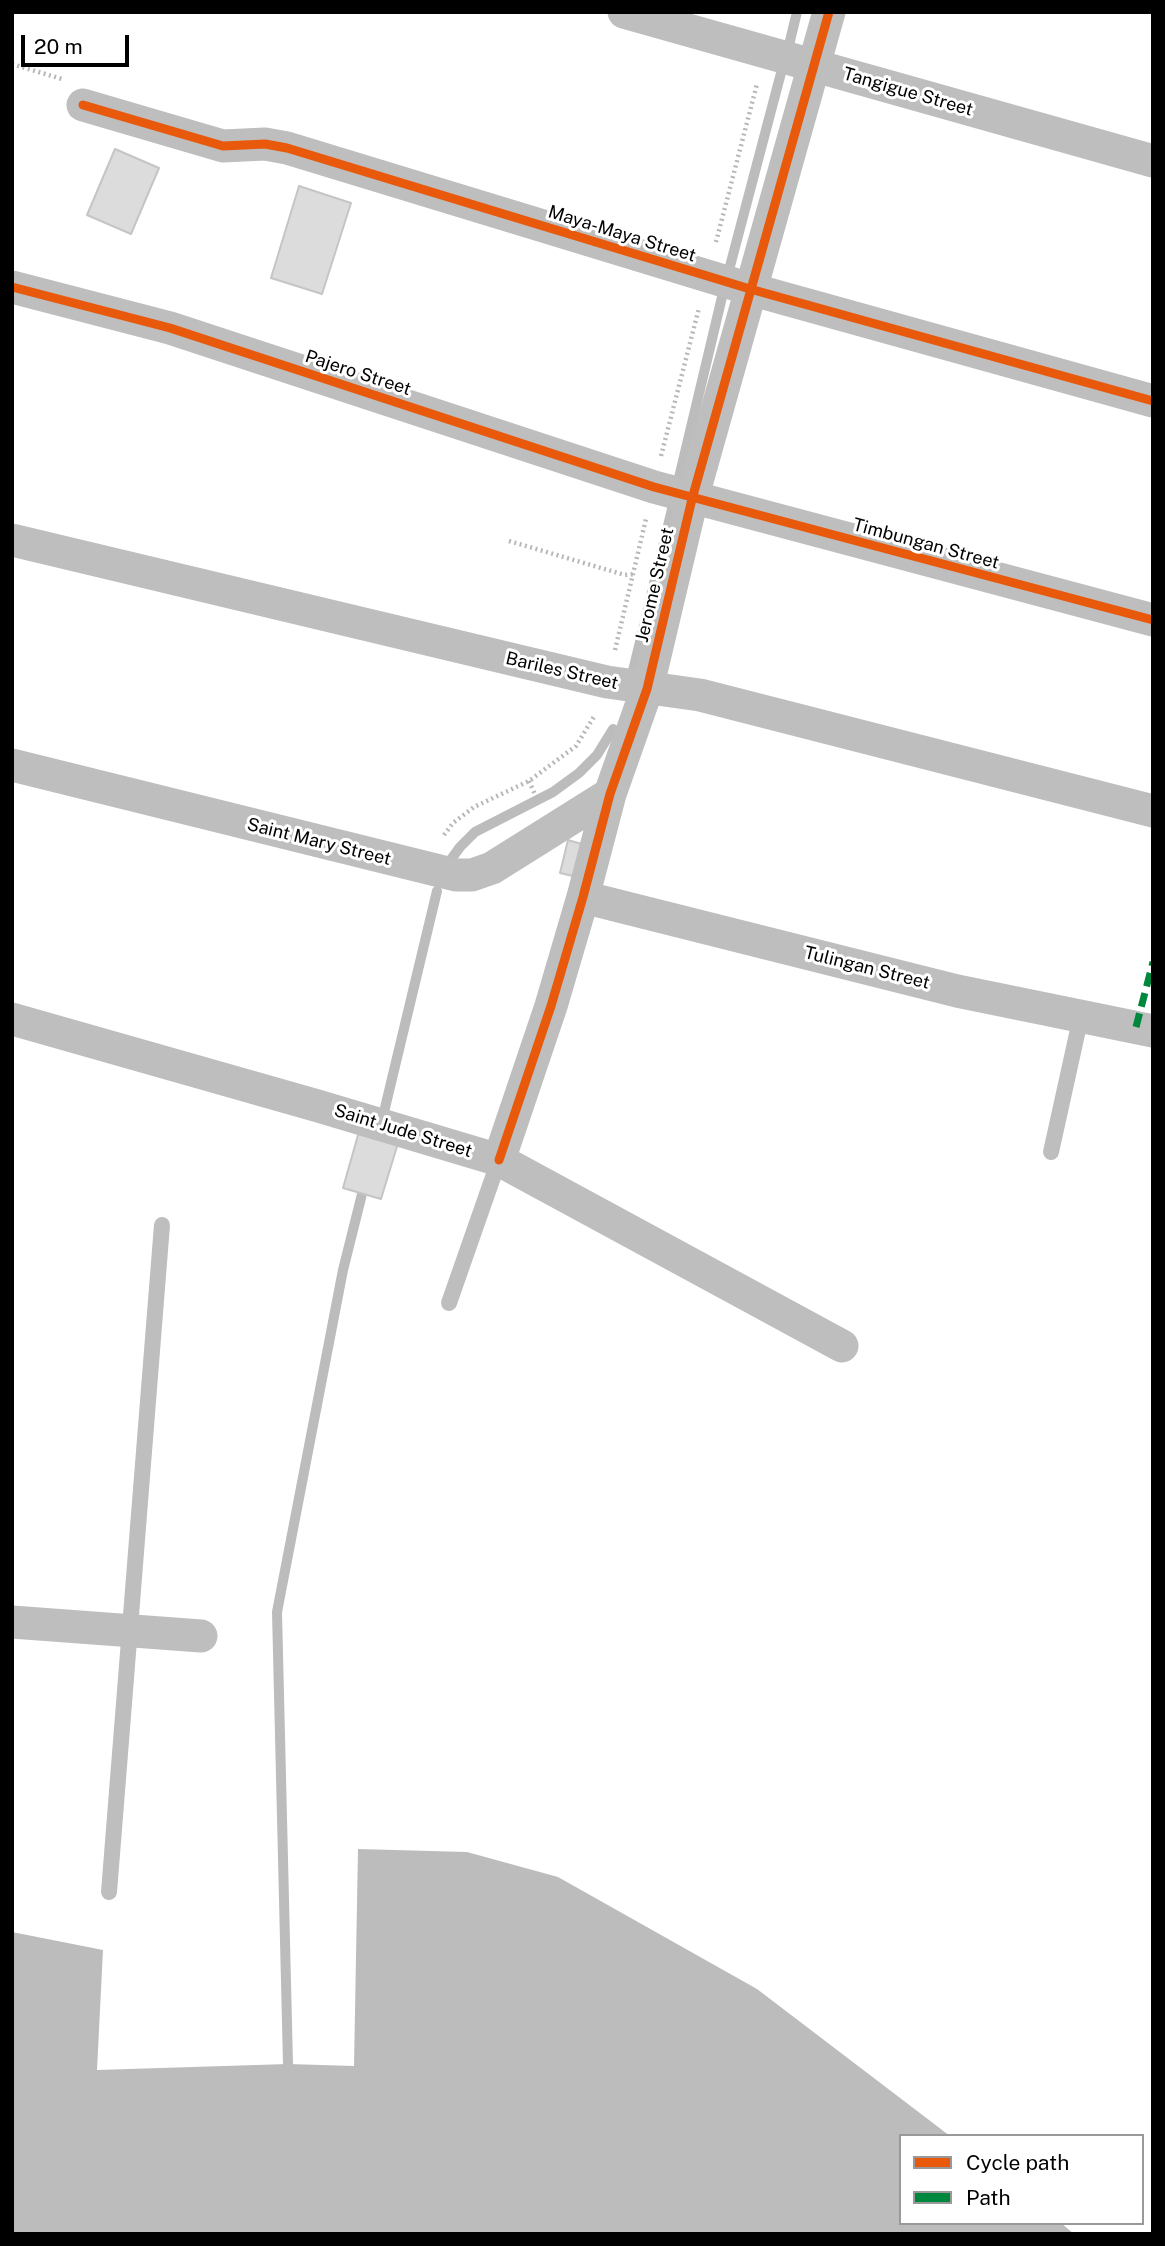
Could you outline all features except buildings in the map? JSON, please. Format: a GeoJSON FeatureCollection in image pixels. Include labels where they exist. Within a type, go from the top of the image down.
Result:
{"type":"FeatureCollection","features":[{"type":"Feature","properties":{"kind":"street","name":"Tangigue Street"},"geometry":{"type":"LineString","coordinates":[[624,12],[1153,161]]}},
{"type":"Feature","properties":{"kind":"street","name":"Jerome Street"},"geometry":{"type":"LineString","coordinates":[[499,1160],[551,1006],[610,794],[648,689],[692,499],[830,12]]}},
{"type":"Feature","properties":{"kind":"street","name":"Maya-Maya Street"},"geometry":{"type":"LineString","coordinates":[[83,105],[223,146],[265,144],[287,148],[750,289],[1153,401]]}},
{"type":"Feature","properties":{"kind":"street","name":"Pajero Street"},"geometry":{"type":"LineString","coordinates":[[12,287],[170,328],[692,499]]}},
{"type":"Feature","properties":{"kind":"street","name":"Timbungan Street"},"geometry":{"type":"LineString","coordinates":[[692,499],[1153,620]]}},
{"type":"Feature","properties":{"kind":"street","name":"Bariles Street"},"geometry":{"type":"LineString","coordinates":[[12,540],[594,679],[701,695],[1153,811]]}},
{"type":"Feature","properties":{"kind":"street","name":"Saint Mary Street"},"geometry":{"type":"LineString","coordinates":[[12,765],[456,875],[472,875],[492,868],[610,794]]}},
{"type":"Feature","properties":{"kind":"street","name":"Tulingan Street"},"geometry":{"type":"LineString","coordinates":[[583,897],[957,990],[1153,1031]]}},
{"type":"Feature","properties":{"kind":"street","name":"Saint Jude Street"},"geometry":{"type":"LineString","coordinates":[[12,1019],[499,1160],[842,1346]]}},
{"type":"Feature","properties":{"kind":"street"},"geometry":{"type":"LineString","coordinates":[[12,1622],[201,1636]]}},
{"type":"Feature","properties":{"kind":"lane"},"geometry":{"type":"LineString","coordinates":[[1051,1152],[1081,1016]]}},
{"type":"Feature","properties":{"kind":"lane"},"geometry":{"type":"LineString","coordinates":[[449,1303],[499,1160]]}},
{"type":"Feature","properties":{"kind":"lane"},"geometry":{"type":"LineString","coordinates":[[110,1892],[162,1225]]}},
{"type":"Feature","properties":{"kind":"path"},"geometry":{"type":"LineString","coordinates":[[12,64],[75,83],[83,105]]}},
{"type":"Feature","properties":{"kind":"path"},"geometry":{"type":"LineString","coordinates":[[509,541],[625,575],[640,576]]}},
{"type":"Feature","properties":{"kind":"path"},"geometry":{"type":"LineString","coordinates":[[528,781],[532,789]]}},
{"type":"Feature","properties":{"kind":"shaded area"},"geometry":{"type":"Polygon","coordinates":[[[358,1849],[467,1852],[558,1877],[757,1989],[947,2134],[899,2134],[899,2225],[1063,2225],[1074,2234],[12,2234],[12,1932],[103,1950],[97,2070],[288,2064],[354,2066],[358,1849]]]}},
{"type":"Feature","properties":{"kind":"waterway"},"geometry":{"type":"LineString","coordinates":[[788,49],[797,12]]}},
{"type":"Feature","properties":{"kind":"waterway"},"geometry":{"type":"LineString","coordinates":[[729,270],[781,73]]}},
{"type":"Feature","properties":{"kind":"waterway"},"geometry":{"type":"LineString","coordinates":[[678,482],[722,297]]}},
{"type":"Feature","properties":{"kind":"waterway"},"geometry":{"type":"LineString","coordinates":[[632,675],[673,505]]}},
{"type":"Feature","properties":{"kind":"waterway"},"geometry":{"type":"LineString","coordinates":[[447,865],[475,832],[553,792],[579,773],[597,755],[613,729]]}},
{"type":"Feature","properties":{"kind":"waterway"},"geometry":{"type":"LineString","coordinates":[[384,1112],[437,891]]}},
{"type":"Feature","properties":{"kind":"waterway"},"geometry":{"type":"LineString","coordinates":[[288,2064],[277,1612],[343,1270],[362,1194]]}},
{"type":"Feature","properties":{"kind":"marked path"},"geometry":{"type":"LineString","coordinates":[[1136,1027],[1153,962]]}},
{"type":"Feature","properties":{"kind":"cycle path"},"geometry":{"type":"LineString","coordinates":[[499,1160],[551,1006],[610,794],[647,689],[692,499],[829,12]]}},
{"type":"Feature","properties":{"kind":"cycle path"},"geometry":{"type":"LineString","coordinates":[[83,105],[223,146],[265,144],[287,148],[750,289],[1153,401]]}},
{"type":"Feature","properties":{"kind":"cycle path"},"geometry":{"type":"LineString","coordinates":[[12,287],[170,328],[654,487],[1153,620]]}}]}
